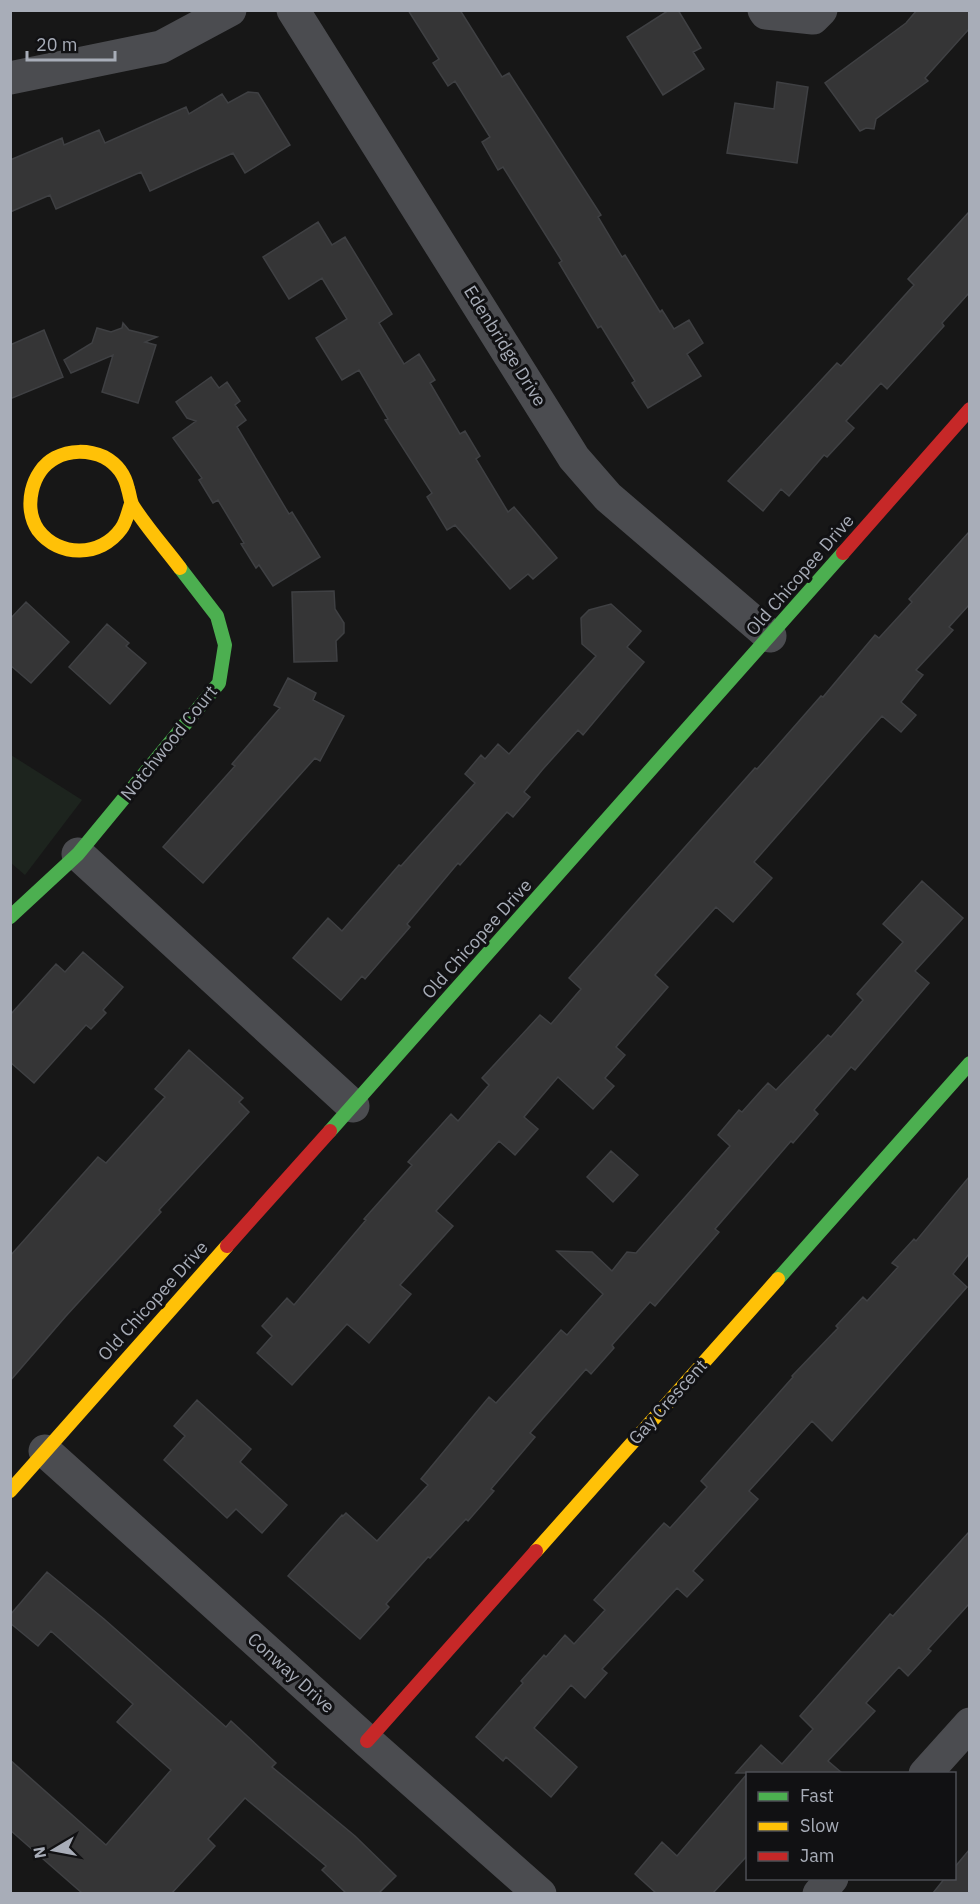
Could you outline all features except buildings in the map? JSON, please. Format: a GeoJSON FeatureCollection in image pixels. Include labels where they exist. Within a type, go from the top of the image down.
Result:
{"type":"FeatureCollection","features":[{"type":"Feature","properties":{"kind":"street"},"geometry":{"type":"LineString","coordinates":[[10,78],[161,47],[230,10]]}},
{"type":"Feature","properties":{"kind":"street","name":"Edenbridge Drive"},"geometry":{"type":"LineString","coordinates":[[293,10],[574,458],[608,497],[770,636]]}},
{"type":"Feature","properties":{"kind":"street"},"geometry":{"type":"LineString","coordinates":[[764,10],[766,13],[813,18],[821,10]]}},
{"type":"Feature","properties":{"kind":"street","name":"Old Chicopee Drive"},"geometry":{"type":"LineString","coordinates":[[10,1491],[969,410]]}},
{"type":"Feature","properties":{"kind":"street","name":"Notchwood Court"},"geometry":{"type":"LineString","coordinates":[[10,917],[78,854],[219,682],[225,645],[217,616],[131,504],[128,486],[122,473],[109,459],[91,452],[69,452],[51,460],[34,479],[29,500],[33,520],[41,535],[55,546],[73,552],[96,550],[111,542],[119,535],[128,520],[131,504]]}},
{"type":"Feature","properties":{"kind":"street"},"geometry":{"type":"LineString","coordinates":[[78,854],[353,1106]]}},
{"type":"Feature","properties":{"kind":"street","name":"Gay Crescent"},"geometry":{"type":"LineString","coordinates":[[367,1741],[969,1063]]}},
{"type":"Feature","properties":{"kind":"street","name":"Conway Drive"},"geometry":{"type":"LineString","coordinates":[[45,1451],[367,1741],[540,1893]]}},
{"type":"Feature","properties":{"kind":"street"},"geometry":{"type":"LineString","coordinates":[[927,1772],[969,1724]]}},
{"type":"Feature","properties":{"kind":"street"},"geometry":{"type":"LineString","coordinates":[[819,1893],[830,1880]]}},
{"type":"Feature","properties":{"kind":"shaded area"},"geometry":{"type":"Polygon","coordinates":[[[11,755],[82,800],[25,875],[11,863],[11,755]]]}},
{"type":"Feature","properties":{"kind":"traffic: fast"},"geometry":{"type":"LineString","coordinates":[[330,1131],[843,553]]}},
{"type":"Feature","properties":{"kind":"traffic: fast"},"geometry":{"type":"LineString","coordinates":[[10,917],[78,854],[219,683],[225,645],[217,616],[180,568]]}},
{"type":"Feature","properties":{"kind":"traffic: fast"},"geometry":{"type":"LineString","coordinates":[[778,1279],[970,1063]]}},
{"type":"Feature","properties":{"kind":"traffic: slow"},"geometry":{"type":"LineString","coordinates":[[131,504],[123,527],[113,538],[103,545],[80,551],[57,546],[47,539],[33,521],[30,501],[40,472],[55,458],[67,453],[79,452],[104,457],[120,470],[127,484],[133,506],[180,568]]}},
{"type":"Feature","properties":{"kind":"traffic: slow"},"geometry":{"type":"LineString","coordinates":[[10,1491],[227,1246]]}},
{"type":"Feature","properties":{"kind":"traffic: slow"},"geometry":{"type":"LineString","coordinates":[[536,1551],[778,1279]]}},
{"type":"Feature","properties":{"kind":"traffic: jam"},"geometry":{"type":"LineString","coordinates":[[843,553],[970,409]]}},
{"type":"Feature","properties":{"kind":"traffic: jam"},"geometry":{"type":"LineString","coordinates":[[227,1246],[330,1131]]}},
{"type":"Feature","properties":{"kind":"traffic: jam"},"geometry":{"type":"LineString","coordinates":[[367,1741],[536,1551]]}}]}
